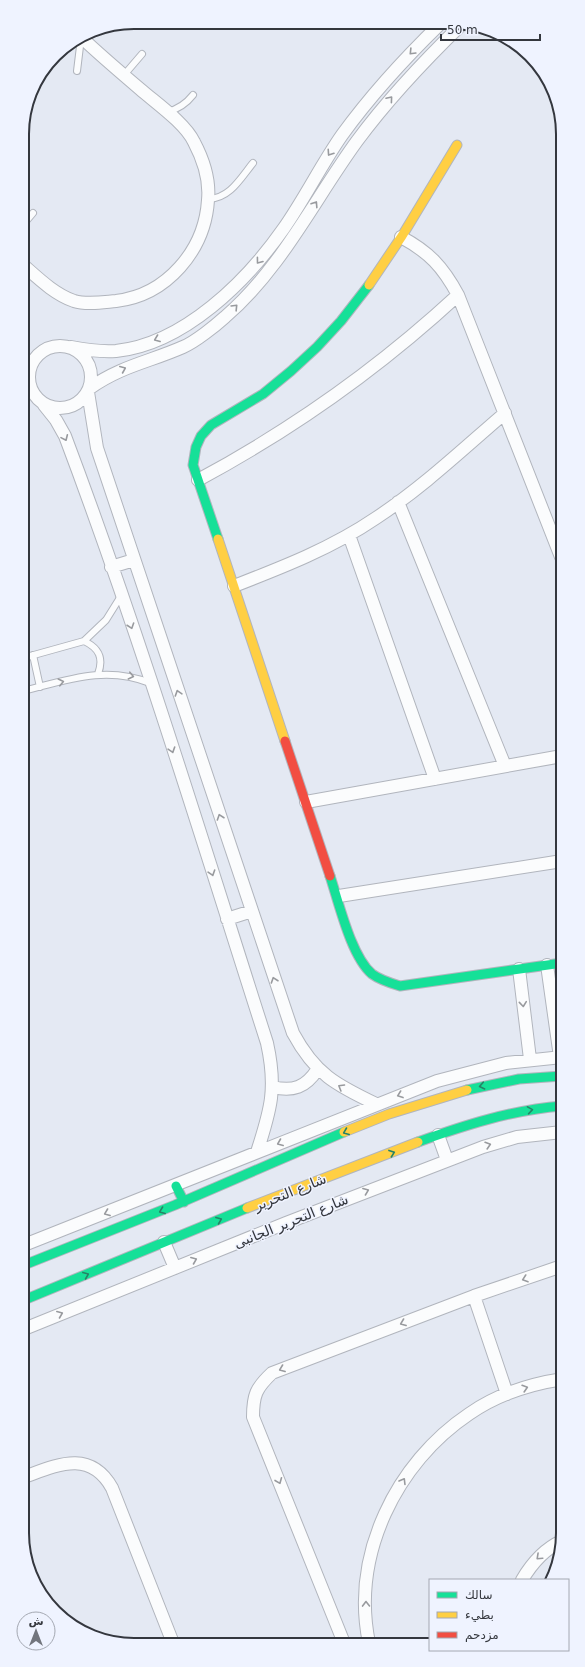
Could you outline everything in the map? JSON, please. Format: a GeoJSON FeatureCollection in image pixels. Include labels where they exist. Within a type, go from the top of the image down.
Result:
{"type":"FeatureCollection","features":[{"type":"Feature","properties":{"kind":"street"},"geometry":{"type":"LineString","coordinates":[[29,359],[44,350],[57,346],[93,351],[116,351],[138,346],[173,333],[212,308],[255,266],[285,227],[312,180],[342,135],[375,92],[411,52],[435,29]]}},
{"type":"Feature","properties":{"kind":"street"},"geometry":{"type":"LineString","coordinates":[[29,399],[40,401],[54,408],[74,406],[82,400],[89,390],[106,377],[125,368],[185,346],[225,317],[259,282],[289,244],[357,142],[390,99],[427,58],[456,29]]}},
{"type":"Feature","properties":{"kind":"street"},"geometry":{"type":"LineString","coordinates":[[29,270],[48,287],[75,301],[100,303],[128,300],[154,289],[176,273],[193,252],[204,226],[209,199],[206,172],[194,140],[167,112],[85,42]]}},
{"type":"Feature","properties":{"kind":"street"},"geometry":{"type":"LineString","coordinates":[[457,145],[384,266],[326,340],[291,372],[253,400],[213,424],[201,435],[195,450],[194,465],[338,896],[359,956],[368,971],[383,982],[400,986],[556,964]]}},
{"type":"Feature","properties":{"kind":"street"},"geometry":{"type":"LineString","coordinates":[[401,237],[419,247],[435,260],[448,276],[458,295],[556,544]]}},
{"type":"Feature","properties":{"kind":"street"},"geometry":{"type":"LineString","coordinates":[[198,480],[263,443],[333,398],[390,355],[458,295]]}},
{"type":"Feature","properties":{"kind":"street"},"geometry":{"type":"LineString","coordinates":[[71,347],[80,352],[91,369],[92,379],[89,390],[97,448],[293,1033],[303,1053],[317,1070],[341,1087],[376,1104]]}},
{"type":"Feature","properties":{"kind":"street"},"geometry":{"type":"LineString","coordinates":[[29,386],[56,420],[64,436],[121,596],[267,1043],[272,1065],[273,1086],[268,1117],[257,1152]]}},
{"type":"Feature","properties":{"kind":"street"},"geometry":{"type":"LineString","coordinates":[[234,586],[291,564],[349,535],[398,502],[448,462],[505,413]]}},
{"type":"Feature","properties":{"kind":"street"},"geometry":{"type":"LineString","coordinates":[[398,502],[505,766]]}},
{"type":"Feature","properties":{"kind":"street"},"geometry":{"type":"LineString","coordinates":[[349,535],[435,779]]}},
{"type":"Feature","properties":{"kind":"street"},"geometry":{"type":"LineString","coordinates":[[111,567],[134,560]]}},
{"type":"Feature","properties":{"kind":"street"},"geometry":{"type":"LineString","coordinates":[[306,802],[556,757]]}},
{"type":"Feature","properties":{"kind":"street"},"geometry":{"type":"LineString","coordinates":[[338,896],[556,862]]}},
{"type":"Feature","properties":{"kind":"street"},"geometry":{"type":"LineString","coordinates":[[227,919],[252,911]]}},
{"type":"Feature","properties":{"kind":"street"},"geometry":{"type":"LineString","coordinates":[[547,965],[556,1024]]}},
{"type":"Feature","properties":{"kind":"street"},"geometry":{"type":"LineString","coordinates":[[520,969],[530,1059]]}},
{"type":"Feature","properties":{"kind":"street"},"geometry":{"type":"LineString","coordinates":[[29,1243],[176,1186],[376,1104],[437,1081],[483,1068],[530,1059],[556,1057]]}},
{"type":"Feature","properties":{"kind":"street"},"geometry":{"type":"LineString","coordinates":[[273,1086],[284,1089],[294,1089],[304,1085],[312,1078],[317,1070]]}},
{"type":"Feature","properties":{"kind":"street"},"geometry":{"type":"LineString","coordinates":[[29,1263],[184,1202],[337,1136],[442,1096],[490,1085],[556,1077]]}},
{"type":"Feature","properties":{"kind":"street"},"geometry":{"type":"LineString","coordinates":[[437,1081],[442,1096]]}},
{"type":"Feature","properties":{"kind":"street","name":"شارع التحرير"},"geometry":{"type":"LineString","coordinates":[[29,1298],[164,1242],[438,1136],[507,1114],[556,1107]]}},
{"type":"Feature","properties":{"kind":"street","name":"شارع التحرير الجانبى"},"geometry":{"type":"LineString","coordinates":[[29,1327],[447,1160],[517,1137],[556,1133]]}},
{"type":"Feature","properties":{"kind":"street"},"geometry":{"type":"LineString","coordinates":[[438,1136],[447,1160]]}},
{"type":"Feature","properties":{"kind":"street"},"geometry":{"type":"LineString","coordinates":[[176,1186],[184,1202]]}},
{"type":"Feature","properties":{"kind":"street"},"geometry":{"type":"LineString","coordinates":[[164,1242],[175,1268]]}},
{"type":"Feature","properties":{"kind":"street"},"geometry":{"type":"LineString","coordinates":[[342,1638],[253,1416],[253,1400],[260,1384],[272,1373],[474,1296],[556,1268]]}},
{"type":"Feature","properties":{"kind":"street"},"geometry":{"type":"LineString","coordinates":[[474,1296],[507,1394]]}},
{"type":"Feature","properties":{"kind":"street"},"geometry":{"type":"LineString","coordinates":[[368,1638],[366,1630],[366,1588],[373,1547],[387,1507],[409,1471],[437,1439],[470,1413],[507,1394],[544,1382],[556,1380]]}},
{"type":"Feature","properties":{"kind":"street"},"geometry":{"type":"LineString","coordinates":[[29,1475],[72,1462],[91,1466],[106,1478],[171,1638]]}},
{"type":"Feature","properties":{"kind":"street"},"geometry":{"type":"LineString","coordinates":[[523,1579],[535,1560],[555,1545]]}},
{"type":"Feature","properties":{"kind":"lane"},"geometry":{"type":"LineString","coordinates":[[77,71],[80,45]]}},
{"type":"Feature","properties":{"kind":"lane"},"geometry":{"type":"LineString","coordinates":[[124,75],[142,54]]}},
{"type":"Feature","properties":{"kind":"lane"},"geometry":{"type":"LineString","coordinates":[[167,112],[178,109],[187,103],[194,95]]}},
{"type":"Feature","properties":{"kind":"lane"},"geometry":{"type":"LineString","coordinates":[[209,199],[218,199],[227,194],[253,163]]}},
{"type":"Feature","properties":{"kind":"lane"},"geometry":{"type":"LineString","coordinates":[[29,218],[33,214]]}},
{"type":"Feature","properties":{"kind":"lane"},"geometry":{"type":"LineString","coordinates":[[29,656],[84,640],[106,620],[121,596]]}},
{"type":"Feature","properties":{"kind":"lane"},"geometry":{"type":"LineString","coordinates":[[84,640],[92,644],[98,650],[101,658],[101,666],[98,674]]}},
{"type":"Feature","properties":{"kind":"lane"},"geometry":{"type":"LineString","coordinates":[[33,655],[40,687]]}},
{"type":"Feature","properties":{"kind":"lane"},"geometry":{"type":"LineString","coordinates":[[29,690],[98,674],[125,674],[150,683]]}},
{"type":"Feature","properties":{"kind":"traffic: fast"},"geometry":{"type":"LineString","coordinates":[[218,539],[193,465],[196,447],[201,436],[211,425],[263,394],[291,371],[317,347],[341,321],[369,285]]}},
{"type":"Feature","properties":{"kind":"traffic: fast"},"geometry":{"type":"LineString","coordinates":[[330,876],[346,928],[358,955],[372,974],[385,981],[400,986],[556,964]]}},
{"type":"Feature","properties":{"kind":"traffic: fast"},"geometry":{"type":"LineString","coordinates":[[467,1090],[519,1079],[556,1076]]}},
{"type":"Feature","properties":{"kind":"traffic: fast"},"geometry":{"type":"LineString","coordinates":[[418,1142],[489,1119],[525,1111],[556,1107]]}},
{"type":"Feature","properties":{"kind":"traffic: fast"},"geometry":{"type":"LineString","coordinates":[[29,1263],[175,1205],[344,1132]]}},
{"type":"Feature","properties":{"kind":"traffic: fast"},"geometry":{"type":"LineString","coordinates":[[176,1186],[184,1202]]}},
{"type":"Feature","properties":{"kind":"traffic: fast"},"geometry":{"type":"LineString","coordinates":[[29,1298],[247,1208]]}},
{"type":"Feature","properties":{"kind":"traffic: slow"},"geometry":{"type":"LineString","coordinates":[[369,285],[402,236],[457,145]]}},
{"type":"Feature","properties":{"kind":"traffic: slow"},"geometry":{"type":"LineString","coordinates":[[218,539],[285,741]]}},
{"type":"Feature","properties":{"kind":"traffic: slow"},"geometry":{"type":"LineString","coordinates":[[344,1132],[389,1114],[467,1090]]}},
{"type":"Feature","properties":{"kind":"traffic: slow"},"geometry":{"type":"LineString","coordinates":[[247,1208],[418,1142]]}},
{"type":"Feature","properties":{"kind":"traffic: jam"},"geometry":{"type":"LineString","coordinates":[[285,741],[330,876]]}}]}
